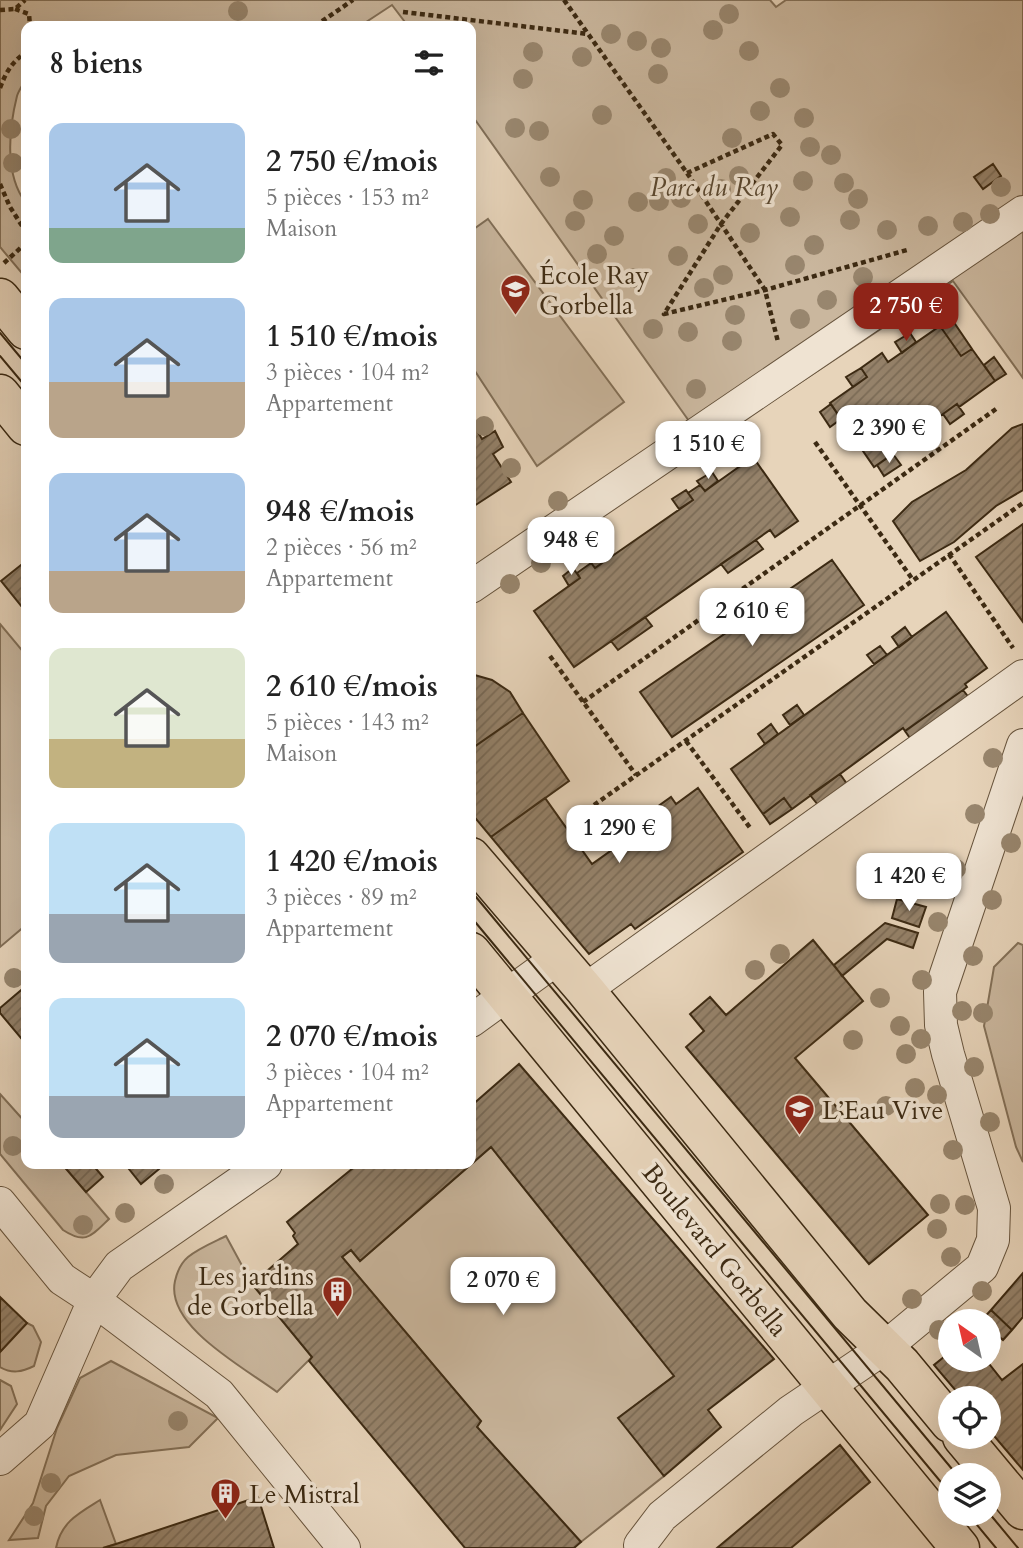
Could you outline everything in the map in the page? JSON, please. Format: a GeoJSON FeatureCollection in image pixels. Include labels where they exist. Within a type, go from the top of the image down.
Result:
{"type":"FeatureCollection","features":[{"type":"Feature","properties":{"kind":"main road"},"geometry":{"type":"LineString","coordinates":[[0,298],[21,324]]}},
{"type":"Feature","properties":{"kind":"main road"},"geometry":{"type":"LineString","coordinates":[[476,863],[585,990],[849,1314],[901,1366],[938,1409]]}},
{"type":"Feature","properties":{"kind":"main road","name":"Boulevard Gorbella"},"geometry":{"type":"LineString","coordinates":[[476,958],[960,1548]]}},
{"type":"Feature","properties":{"kind":"main road"},"geometry":{"type":"LineString","coordinates":[[972,1449],[1023,1510]]}},
{"type":"Feature","properties":{"kind":"street"},"geometry":{"type":"LineString","coordinates":[[476,584],[1023,212]]}},
{"type":"Feature","properties":{"kind":"street"},"geometry":{"type":"LineString","coordinates":[[585,990],[1021,666]]}},
{"type":"Feature","properties":{"kind":"street"},"geometry":{"type":"LineString","coordinates":[[641,1547],[662,1517],[791,1411],[883,1349],[982,1267],[993,1240],[994,1208],[948,1054],[941,1025],[940,992],[1023,745]]}},
{"type":"Feature","properties":{"kind":"street"},"geometry":{"type":"LineString","coordinates":[[476,1018],[558,958]]}},
{"type":"Feature","properties":{"kind":"street"},"geometry":{"type":"LineString","coordinates":[[0,1459],[40,1424],[94,1300],[119,1266],[259,1169]]}},
{"type":"Feature","properties":{"kind":"street"},"geometry":{"type":"LineString","coordinates":[[0,1203],[62,1279],[219,1394],[345,1548]]}},
{"type":"Feature","properties":{"kind":"path"},"geometry":{"type":"LineString","coordinates":[[15,9],[25,0]]}},
{"type":"Feature","properties":{"kind":"path"},"geometry":{"type":"LineString","coordinates":[[322,21],[353,0]]}},
{"type":"Feature","properties":{"kind":"path"},"geometry":{"type":"LineString","coordinates":[[564,0],[687,173],[765,290],[786,373]]}},
{"type":"Feature","properties":{"kind":"path"},"geometry":{"type":"LineString","coordinates":[[0,10],[15,9],[29,14],[30,21]]}},
{"type":"Feature","properties":{"kind":"path"},"geometry":{"type":"LineString","coordinates":[[403,12],[589,34]]}},
{"type":"Feature","properties":{"kind":"path"},"geometry":{"type":"LineString","coordinates":[[0,88],[5,73],[21,56]]}},
{"type":"Feature","properties":{"kind":"path"},"geometry":{"type":"LineString","coordinates":[[687,173],[773,134],[782,145],[721,224],[664,314],[765,290],[908,250]]}},
{"type":"Feature","properties":{"kind":"path"},"geometry":{"type":"LineString","coordinates":[[0,184],[21,224]]}},
{"type":"Feature","properties":{"kind":"path"},"geometry":{"type":"LineString","coordinates":[[0,266],[21,247]]}},
{"type":"Feature","properties":{"kind":"path"},"geometry":{"type":"LineString","coordinates":[[583,702],[996,409]]}},
{"type":"Feature","properties":{"kind":"path"},"geometry":{"type":"LineString","coordinates":[[816,442],[913,580]]}},
{"type":"Feature","properties":{"kind":"path"},"geometry":{"type":"LineString","coordinates":[[594,805],[1023,503]]}},
{"type":"Feature","properties":{"kind":"path"},"geometry":{"type":"LineString","coordinates":[[949,554],[1021,666]]}},
{"type":"Feature","properties":{"kind":"path"},"geometry":{"type":"LineString","coordinates":[[550,656],[636,775]]}},
{"type":"Feature","properties":{"kind":"path"},"geometry":{"type":"LineString","coordinates":[[686,741],[751,829]]}},
{"type":"Feature","properties":{"kind":"green space","name":"Parc du Ray"},"geometry":{"type":"Polygon","coordinates":[[[0,0],[770,0],[776,7],[786,0],[1023,0],[1023,378],[953,281],[706,445],[476,121],[476,21],[404,21],[392,5],[368,21],[21,21],[21,87],[14,109],[10,151],[14,179],[21,195],[21,272],[0,247],[0,0]]]}},
{"type":"Feature","properties":{"kind":"green space"},"geometry":{"type":"Polygon","coordinates":[[[488,219],[624,402],[537,466],[476,373],[476,227],[488,219]]]}},
{"type":"Feature","properties":{"kind":"green space"},"geometry":{"type":"Polygon","coordinates":[[[0,624],[21,649],[21,929],[0,947],[0,624]]]}},
{"type":"Feature","properties":{"kind":"green space"},"geometry":{"type":"Polygon","coordinates":[[[1018,943],[1023,945],[1023,1162],[1016,1147],[984,1026],[994,967],[1018,943]]]}},
{"type":"Feature","properties":{"kind":"green space"},"geometry":{"type":"Polygon","coordinates":[[[0,1094],[21,1117],[21,1169],[66,1169],[109,1219],[88,1237],[71,1235],[63,1230],[0,1154],[0,1094]]]}},
{"type":"Feature","properties":{"kind":"green space"},"geometry":{"type":"Polygon","coordinates":[[[491,1147],[674,1376],[619,1418],[664,1476],[581,1542],[477,1427],[481,1421],[342,1257],[351,1250],[360,1261],[466,1169],[476,1169],[476,1160],[491,1147]]]}},
{"type":"Feature","properties":{"kind":"green space"},"geometry":{"type":"Polygon","coordinates":[[[226,1236],[252,1284],[312,1357],[277,1392],[194,1330],[182,1314],[175,1298],[175,1281],[183,1262],[197,1251],[226,1236]]]}},
{"type":"Feature","properties":{"kind":"green space"},"geometry":{"type":"Polygon","coordinates":[[[27,1323],[33,1326],[41,1342],[34,1366],[17,1371],[0,1367],[0,1352],[27,1323]]]}},
{"type":"Feature","properties":{"kind":"green space"},"geometry":{"type":"Polygon","coordinates":[[[111,1361],[218,1418],[189,1447],[116,1455],[69,1476],[46,1506],[38,1538],[9,1540],[33,1503],[57,1428],[80,1378],[111,1361]]]}},
{"type":"Feature","properties":{"kind":"green space"},"geometry":{"type":"Polygon","coordinates":[[[0,1380],[11,1386],[17,1404],[0,1430],[0,1380]]]}},
{"type":"Feature","properties":{"kind":"green space"},"geometry":{"type":"Polygon","coordinates":[[[100,1500],[116,1544],[103,1548],[56,1548],[67,1525],[78,1514],[100,1500]]]}},
{"type":"Feature","properties":{"kind":"building"},"geometry":{"type":"Polygon","coordinates":[[[993,164],[1001,176],[983,189],[974,177],[993,164]]]}},
{"type":"Feature","properties":{"kind":"building"},"geometry":{"type":"Polygon","coordinates":[[[951,318],[972,349],[961,356],[940,326],[951,318]]]}},
{"type":"Feature","properties":{"kind":"building"},"geometry":{"type":"Polygon","coordinates":[[[940,326],[961,356],[972,349],[995,381],[959,407],[957,404],[943,414],[932,422],[934,425],[906,445],[902,438],[889,448],[893,454],[874,467],[830,403],[867,377],[861,368],[882,353],[888,362],[940,326]]]}},
{"type":"Feature","properties":{"kind":"building"},"geometry":{"type":"Polygon","coordinates":[[[910,333],[916,342],[902,353],[895,342],[910,333]]]}},
{"type":"Feature","properties":{"kind":"building"},"geometry":{"type":"Polygon","coordinates":[[[994,357],[1006,374],[995,381],[984,365],[994,357]]]}},
{"type":"Feature","properties":{"kind":"building"},"geometry":{"type":"Polygon","coordinates":[[[861,368],[867,377],[853,387],[846,377],[861,368]]]}},
{"type":"Feature","properties":{"kind":"building"},"geometry":{"type":"Polygon","coordinates":[[[831,404],[841,419],[830,427],[820,412],[831,404]]]}},
{"type":"Feature","properties":{"kind":"building"},"geometry":{"type":"Polygon","coordinates":[[[957,404],[964,414],[950,424],[943,414],[957,404]]]}},
{"type":"Feature","properties":{"kind":"building"},"geometry":{"type":"Polygon","coordinates":[[[1023,424],[1023,490],[996,506],[954,542],[920,561],[893,521],[912,502],[966,470],[1012,428],[1023,424]]]}},
{"type":"Feature","properties":{"kind":"building"},"geometry":{"type":"Polygon","coordinates":[[[931,427],[938,437],[925,447],[918,436],[931,427]]]}},
{"type":"Feature","properties":{"kind":"building"},"geometry":{"type":"Polygon","coordinates":[[[476,429],[482,439],[495,431],[503,447],[493,454],[511,482],[476,505],[476,429]]]}},
{"type":"Feature","properties":{"kind":"building"},"geometry":{"type":"Polygon","coordinates":[[[893,454],[901,465],[884,476],[877,465],[893,454]]]}},
{"type":"Feature","properties":{"kind":"building"},"geometry":{"type":"Polygon","coordinates":[[[753,457],[798,521],[775,537],[770,530],[574,667],[534,611],[580,578],[577,573],[591,563],[595,568],[693,500],[688,493],[700,485],[705,491],[753,457]]]}},
{"type":"Feature","properties":{"kind":"building"},"geometry":{"type":"Polygon","coordinates":[[[712,472],[718,481],[705,491],[697,481],[712,472]]]}},
{"type":"Feature","properties":{"kind":"building"},"geometry":{"type":"Polygon","coordinates":[[[686,490],[693,500],[679,509],[672,499],[686,490]]]}},
{"type":"Feature","properties":{"kind":"building"},"geometry":{"type":"Polygon","coordinates":[[[1023,524],[1023,622],[976,557],[1023,524]]]}},
{"type":"Feature","properties":{"kind":"building"},"geometry":{"type":"Polygon","coordinates":[[[756,540],[763,549],[728,573],[721,564],[756,540]]]}},
{"type":"Feature","properties":{"kind":"building"},"geometry":{"type":"Polygon","coordinates":[[[607,547],[612,556],[595,568],[589,560],[607,547]]]}},
{"type":"Feature","properties":{"kind":"building"},"geometry":{"type":"Polygon","coordinates":[[[832,560],[864,605],[672,737],[640,692],[832,560]]]}},
{"type":"Feature","properties":{"kind":"building"},"geometry":{"type":"Polygon","coordinates":[[[21,565],[21,606],[1,581],[21,565]]]}},
{"type":"Feature","properties":{"kind":"building"},"geometry":{"type":"Polygon","coordinates":[[[573,568],[580,578],[569,586],[563,576],[573,568]]]}},
{"type":"Feature","properties":{"kind":"building"},"geometry":{"type":"Polygon","coordinates":[[[946,612],[987,668],[965,684],[967,687],[963,690],[905,731],[903,728],[792,809],[784,798],[763,814],[731,769],[946,612]]]}},
{"type":"Feature","properties":{"kind":"building"},"geometry":{"type":"Polygon","coordinates":[[[645,617],[652,626],[618,650],[611,641],[645,617]]]}},
{"type":"Feature","properties":{"kind":"building"},"geometry":{"type":"Polygon","coordinates":[[[905,627],[912,637],[899,647],[892,637],[905,627]]]}},
{"type":"Feature","properties":{"kind":"building"},"geometry":{"type":"Polygon","coordinates":[[[880,646],[887,655],[874,664],[867,655],[880,646]]]}},
{"type":"Feature","properties":{"kind":"building"},"geometry":{"type":"Polygon","coordinates":[[[476,675],[492,680],[510,692],[523,713],[476,746],[476,675]]]}},
{"type":"Feature","properties":{"kind":"building"},"geometry":{"type":"Polygon","coordinates":[[[963,690],[970,699],[912,741],[905,731],[963,690]]]}},
{"type":"Feature","properties":{"kind":"building"},"geometry":{"type":"Polygon","coordinates":[[[797,705],[804,715],[790,725],[783,715],[797,705]]]}},
{"type":"Feature","properties":{"kind":"building"},"geometry":{"type":"Polygon","coordinates":[[[523,713],[569,781],[491,837],[476,819],[476,746],[523,713]]]}},
{"type":"Feature","properties":{"kind":"building"},"geometry":{"type":"Polygon","coordinates":[[[771,724],[778,734],[765,744],[758,734],[771,724]]]}},
{"type":"Feature","properties":{"kind":"building"},"geometry":{"type":"Polygon","coordinates":[[[840,774],[847,784],[818,805],[810,795],[840,774]]]}},
{"type":"Feature","properties":{"kind":"building"},"geometry":{"type":"Polygon","coordinates":[[[698,788],[743,852],[635,929],[631,924],[589,954],[491,837],[545,798],[592,864],[623,842],[618,835],[671,797],[676,804],[698,788]]]}},
{"type":"Feature","properties":{"kind":"building"},"geometry":{"type":"Polygon","coordinates":[[[784,798],[792,809],[770,824],[763,814],[784,798]]]}},
{"type":"Feature","properties":{"kind":"building"},"geometry":{"type":"Polygon","coordinates":[[[618,835],[623,842],[612,849],[607,842],[618,835]]]}},
{"type":"Feature","properties":{"kind":"building"},"geometry":{"type":"Polygon","coordinates":[[[897,899],[926,907],[919,927],[892,918],[897,899]]]}},
{"type":"Feature","properties":{"kind":"building"},"geometry":{"type":"Polygon","coordinates":[[[885,923],[918,933],[913,948],[887,939],[842,976],[834,965],[885,923]]]}},
{"type":"Feature","properties":{"kind":"building"},"geometry":{"type":"Polygon","coordinates":[[[813,940],[863,1001],[795,1058],[928,1215],[869,1264],[686,1047],[704,1031],[690,1014],[710,997],[726,1015],[813,940]]]}},
{"type":"Feature","properties":{"kind":"building"},"geometry":{"type":"Polygon","coordinates":[[[21,990],[21,1038],[0,1013],[0,1008],[21,990]]]}},
{"type":"Feature","properties":{"kind":"building","name":"Les jardins de Gorbella"},"geometry":{"type":"Polygon","coordinates":[[[519,1064],[774,1359],[708,1410],[721,1427],[664,1476],[618,1418],[674,1376],[491,1147],[476,1160],[476,1102],[519,1064]]]}},
{"type":"Feature","properties":{"kind":"building"},"geometry":{"type":"Polygon","coordinates":[[[66,1169],[96,1169],[103,1177],[86,1192],[66,1169]]]}},
{"type":"Feature","properties":{"kind":"building"},"geometry":{"type":"Polygon","coordinates":[[[129,1169],[159,1169],[141,1184],[129,1169]]]}},
{"type":"Feature","properties":{"kind":"building","name":"Les jardins de Gorbella"},"geometry":{"type":"Polygon","coordinates":[[[352,1169],[466,1169],[360,1261],[351,1250],[342,1257],[481,1421],[477,1427],[581,1542],[574,1548],[465,1548],[309,1361],[312,1357],[252,1284],[298,1244],[293,1236],[295,1233],[287,1222],[352,1169]]]}},
{"type":"Feature","properties":{"kind":"building"},"geometry":{"type":"Polygon","coordinates":[[[1023,1273],[1023,1317],[1012,1330],[1001,1320],[1001,1309],[992,1309],[1023,1273]]]}},
{"type":"Feature","properties":{"kind":"building"},"geometry":{"type":"Polygon","coordinates":[[[0,1297],[27,1323],[0,1352],[0,1297]]]}},
{"type":"Feature","properties":{"kind":"building"},"geometry":{"type":"Polygon","coordinates":[[[1001,1320],[1012,1330],[1003,1340],[1001,1338],[1001,1320]]]}},
{"type":"Feature","properties":{"kind":"building"},"geometry":{"type":"Polygon","coordinates":[[[1023,1364],[1023,1470],[1001,1444],[1001,1386],[952,1386],[940,1372],[996,1372],[1002,1380],[1023,1364]]]}},
{"type":"Feature","properties":{"kind":"building"},"geometry":{"type":"Polygon","coordinates":[[[840,1445],[870,1482],[791,1548],[717,1548],[840,1445]]]}},
{"type":"Feature","properties":{"kind":"building","name":"Le Mistral"},"geometry":{"type":"Polygon","coordinates":[[[258,1497],[274,1548],[103,1548],[116,1544],[258,1497]]]}},
{"type":"Feature","properties":{"kind":"tram line"},"geometry":{"type":"LineString","coordinates":[[0,333],[21,358]]}},
{"type":"Feature","properties":{"kind":"tram line"},"geometry":{"type":"LineString","coordinates":[[0,356],[21,381]]}},
{"type":"Feature","properties":{"kind":"tram line"},"geometry":{"type":"LineString","coordinates":[[476,897],[947,1463]]}},
{"type":"Feature","properties":{"kind":"tram line"},"geometry":{"type":"LineString","coordinates":[[476,923],[938,1479]]}},
{"type":"Feature","properties":{"kind":"tram line"},"geometry":{"type":"LineString","coordinates":[[978,1526],[996,1548]]}},
{"type":"Feature","properties":{"kind":"tram line"},"geometry":{"type":"LineString","coordinates":[[1000,1526],[1018,1548]]}},
{"type":"Feature","properties":{"kind":"place","name":"École Ray Gorbella"},"geometry":{"type":"Point","coordinates":[516,317]}},
{"type":"Feature","properties":{"kind":"place","name":"L’Eau Vive"},"geometry":{"type":"Point","coordinates":[799,1137]}},
{"type":"Feature","properties":{"kind":"place","name":"Les jardins de Gorbella"},"geometry":{"type":"Point","coordinates":[337,1318]}},
{"type":"Feature","properties":{"kind":"place","name":"Le Mistral"},"geometry":{"type":"Point","coordinates":[226,1521]}}]}
